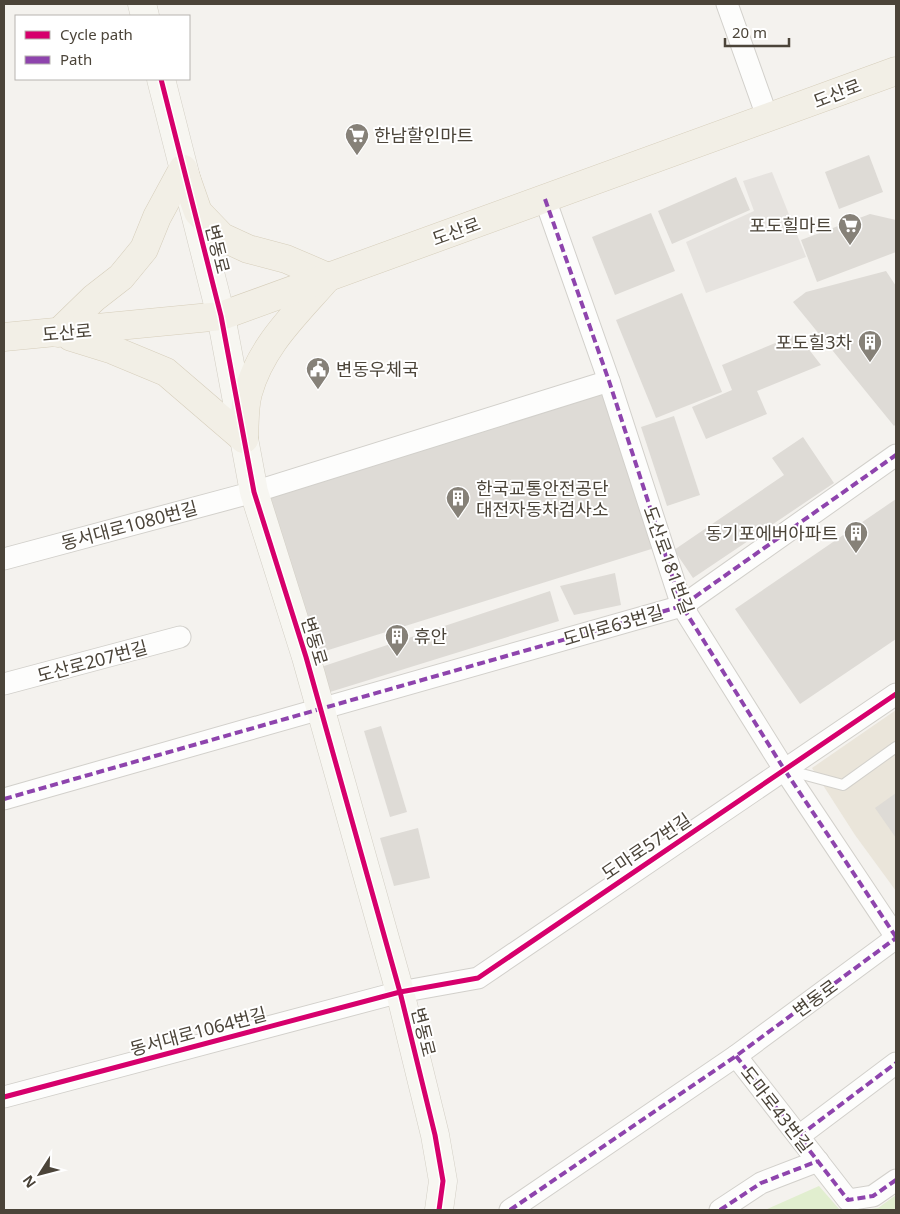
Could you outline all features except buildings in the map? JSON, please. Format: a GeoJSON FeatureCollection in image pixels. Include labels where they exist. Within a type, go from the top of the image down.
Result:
{"type":"FeatureCollection","features":[{"type":"Feature","properties":{"kind":"main road","name":"도산로"},"geometry":{"type":"LineString","coordinates":[[4,337],[221,316],[896,71]]}},
{"type":"Feature","properties":{"kind":"main road"},"geometry":{"type":"LineString","coordinates":[[183,169],[198,212],[222,237],[248,249],[286,259],[328,277],[276,334],[258,365],[248,394],[244,439]]}},
{"type":"Feature","properties":{"kind":"main road"},"geometry":{"type":"LineString","coordinates":[[183,169],[157,216],[144,249],[121,277],[94,298],[58,332],[114,350],[166,372],[244,439]]}},
{"type":"Feature","properties":{"kind":"street"},"geometry":{"type":"LineString","coordinates":[[727,4],[768,119]]}},
{"type":"Feature","properties":{"kind":"street","name":"변동로"},"geometry":{"type":"LineString","coordinates":[[161,80],[221,316],[254,492],[320,708],[400,992],[435,1135],[443,1181],[439,1210]]}},
{"type":"Feature","properties":{"kind":"street","name":"도산로181번길"},"geometry":{"type":"LineString","coordinates":[[545,199],[609,381],[682,606],[784,769],[896,937]]}},
{"type":"Feature","properties":{"kind":"street"},"geometry":{"type":"LineString","coordinates":[[254,492],[609,381]]}},
{"type":"Feature","properties":{"kind":"street","name":"도마로63번길"},"geometry":{"type":"LineString","coordinates":[[320,708],[682,606],[896,455]]}},
{"type":"Feature","properties":{"kind":"street","name":"동서대로1080번길"},"geometry":{"type":"LineString","coordinates":[[4,558],[254,492]]}},
{"type":"Feature","properties":{"kind":"street","name":"도산로207번길"},"geometry":{"type":"LineString","coordinates":[[4,684],[180,637]]}},
{"type":"Feature","properties":{"kind":"street","name":"도마로57번길"},"geometry":{"type":"LineString","coordinates":[[400,992],[478,978],[896,694]]}},
{"type":"Feature","properties":{"kind":"street"},"geometry":{"type":"LineString","coordinates":[[4,800],[320,708]]}},
{"type":"Feature","properties":{"kind":"street","name":"변동로"},"geometry":{"type":"LineString","coordinates":[[510,1210],[736,1056],[896,937]]}},
{"type":"Feature","properties":{"kind":"street","name":"동서대로1064번길"},"geometry":{"type":"LineString","coordinates":[[4,1097],[400,992]]}},
{"type":"Feature","properties":{"kind":"street","name":"도마로43번길"},"geometry":{"type":"LineString","coordinates":[[736,1056],[848,1200],[873,1196],[896,1180]]}},
{"type":"Feature","properties":{"kind":"street"},"geometry":{"type":"LineString","coordinates":[[799,1136],[896,1063]]}},
{"type":"Feature","properties":{"kind":"street","name":"도마로43번길"},"geometry":{"type":"LineString","coordinates":[[720,1210],[761,1183],[818,1161]]}},
{"type":"Feature","properties":{"kind":"lane"},"geometry":{"type":"LineString","coordinates":[[784,769],[843,785],[896,747]]}},
{"type":"Feature","properties":{"kind":"shaded area"},"geometry":{"type":"Polygon","coordinates":[[[772,172],[806,257],[706,293],[686,242],[754,211],[743,181],[772,172]]]}},
{"type":"Feature","properties":{"kind":"shaded area"},"geometry":{"type":"Polygon","coordinates":[[[896,710],[896,891],[855,835],[812,768],[896,710]]]}},
{"type":"Feature","properties":{"kind":"green space"},"geometry":{"type":"Polygon","coordinates":[[[819,1186],[840,1210],[765,1210],[819,1186]]]}},
{"type":"Feature","properties":{"kind":"green space"},"geometry":{"type":"Polygon","coordinates":[[[896,1195],[896,1210],[865,1210],[878,1208],[896,1195]]]}},
{"type":"Feature","properties":{"kind":"marked path"},"geometry":{"type":"LineString","coordinates":[[545,199],[609,381],[682,606],[784,769],[896,937]]}},
{"type":"Feature","properties":{"kind":"marked path"},"geometry":{"type":"LineString","coordinates":[[4,799],[682,606],[896,455]]}},
{"type":"Feature","properties":{"kind":"marked path"},"geometry":{"type":"LineString","coordinates":[[510,1210],[736,1056],[896,938]]}},
{"type":"Feature","properties":{"kind":"marked path"},"geometry":{"type":"LineString","coordinates":[[736,1056],[848,1200],[873,1196],[896,1180]]}},
{"type":"Feature","properties":{"kind":"marked path"},"geometry":{"type":"LineString","coordinates":[[799,1136],[896,1063]]}},
{"type":"Feature","properties":{"kind":"marked path"},"geometry":{"type":"LineString","coordinates":[[720,1210],[761,1183],[818,1161]]}},
{"type":"Feature","properties":{"kind":"cycle path"},"geometry":{"type":"LineString","coordinates":[[161,80],[221,316],[254,492],[306,657],[400,992],[435,1135],[443,1181],[439,1210]]}},
{"type":"Feature","properties":{"kind":"cycle path"},"geometry":{"type":"LineString","coordinates":[[4,1097],[400,992],[478,978],[896,694]]}},
{"type":"Feature","properties":{"kind":"place","name":"한남할인마트"},"geometry":{"type":"Point","coordinates":[357,156]}},
{"type":"Feature","properties":{"kind":"place","name":"포도힐마트"},"geometry":{"type":"Point","coordinates":[850,246]}},
{"type":"Feature","properties":{"kind":"place","name":"포도힐3차"},"geometry":{"type":"Point","coordinates":[870,363]}},
{"type":"Feature","properties":{"kind":"place","name":"변동우체국"},"geometry":{"type":"Point","coordinates":[318,390]}},
{"type":"Feature","properties":{"kind":"place","name":"한국교통안전공단 대전자동차검사소"},"geometry":{"type":"Point","coordinates":[458,519]}},
{"type":"Feature","properties":{"kind":"place","name":"동기포에버아파트"},"geometry":{"type":"Point","coordinates":[856,554]}},
{"type":"Feature","properties":{"kind":"place","name":"휴안"},"geometry":{"type":"Point","coordinates":[397,657]}}]}
